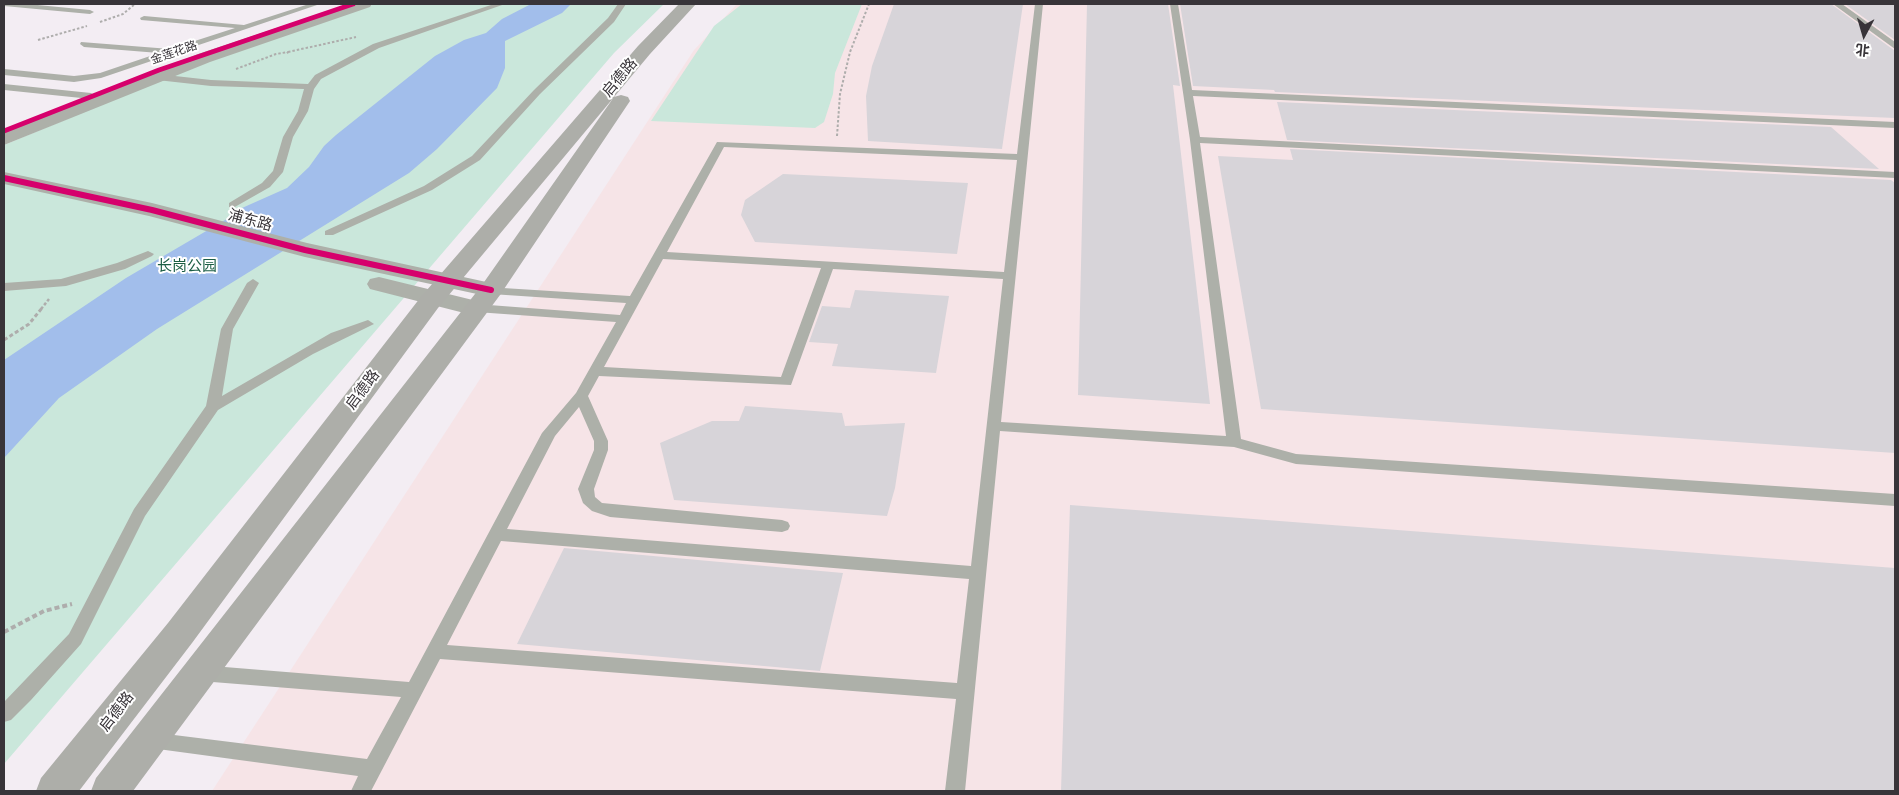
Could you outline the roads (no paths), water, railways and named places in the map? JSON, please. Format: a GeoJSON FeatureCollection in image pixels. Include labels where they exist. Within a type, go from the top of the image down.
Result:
{"type":"FeatureCollection","features":[{"type":"Feature","properties":{"kind":"main road","name":"启德路"},"geometry":{"type":"LineString","coordinates":[[55,791],[180,633],[440,289],[644,50],[688,4]]}},
{"type":"Feature","properties":{"kind":"main road","name":"启德路"},"geometry":{"type":"LineString","coordinates":[[110,791],[483,299],[625,95],[704,4]]}},
{"type":"Feature","properties":{"kind":"street","name":"金莲花路"},"geometry":{"type":"LineString","coordinates":[[4,131],[159,70],[353,4]]}},
{"type":"Feature","properties":{"kind":"street","name":"金莲花路"},"geometry":{"type":"LineString","coordinates":[[4,139],[204,58],[364,4]]}},
{"type":"Feature","properties":{"kind":"street","name":"浦东路"},"geometry":{"type":"LineString","coordinates":[[4,178],[152,210],[305,250],[440,289]]}},
{"type":"Feature","properties":{"kind":"street","name":"浦东路"},"geometry":{"type":"LineString","coordinates":[[4,193],[483,299]]}},
{"type":"Feature","properties":{"kind":"lane"},"geometry":{"type":"LineString","coordinates":[[4,4],[90,12]]}},
{"type":"Feature","properties":{"kind":"lane"},"geometry":{"type":"LineString","coordinates":[[4,72],[74,78],[100,75],[316,4]]}},
{"type":"Feature","properties":{"kind":"lane"},"geometry":{"type":"LineString","coordinates":[[233,205],[266,185],[278,172],[288,137],[303,111],[310,87],[318,77],[376,46],[501,4]]}},
{"type":"Feature","properties":{"kind":"lane"},"geometry":{"type":"LineString","coordinates":[[329,234],[428,188],[476,158],[537,92],[611,20],[622,4]]}},
{"type":"Feature","properties":{"kind":"lane"},"geometry":{"type":"LineString","coordinates":[[955,791],[1039,4]]}},
{"type":"Feature","properties":{"kind":"lane"},"geometry":{"type":"LineString","coordinates":[[1174,4],[1195,140],[1234,442]]}},
{"type":"Feature","properties":{"kind":"lane"},"geometry":{"type":"LineString","coordinates":[[1837,4],[1895,46]]}},
{"type":"Feature","properties":{"kind":"lane"},"geometry":{"type":"LineString","coordinates":[[144,18],[247,27]]}},
{"type":"Feature","properties":{"kind":"lane"},"geometry":{"type":"LineString","coordinates":[[84,44],[172,51]]}},
{"type":"Feature","properties":{"kind":"lane"},"geometry":{"type":"LineString","coordinates":[[157,77],[211,83],[310,87]]}},
{"type":"Feature","properties":{"kind":"lane"},"geometry":{"type":"LineString","coordinates":[[4,87],[91,96]]}},
{"type":"Feature","properties":{"kind":"lane"},"geometry":{"type":"LineString","coordinates":[[1188,93],[1895,125]]}},
{"type":"Feature","properties":{"kind":"lane"},"geometry":{"type":"LineString","coordinates":[[1195,140],[1895,175]]}},
{"type":"Feature","properties":{"kind":"lane"},"geometry":{"type":"LineString","coordinates":[[360,791],[549,433],[581,396],[622,319],[721,144],[1022,157]]}},
{"type":"Feature","properties":{"kind":"lane"},"geometry":{"type":"LineString","coordinates":[[4,287],[62,283],[121,266],[148,254]]}},
{"type":"Feature","properties":{"kind":"lane"},"geometry":{"type":"LineString","coordinates":[[658,255],[1009,276]]}},
{"type":"Feature","properties":{"kind":"lane"},"geometry":{"type":"LineString","coordinates":[[594,371],[786,382],[828,265]]}},
{"type":"Feature","properties":{"kind":"lane"},"geometry":{"type":"LineString","coordinates":[[213,407],[226,329],[253,283]]}},
{"type":"Feature","properties":{"kind":"lane"},"geometry":{"type":"LineString","coordinates":[[483,299],[633,300]]}},
{"type":"Feature","properties":{"kind":"lane"},"geometry":{"type":"LineString","coordinates":[[483,299],[622,319]]}},
{"type":"Feature","properties":{"kind":"lane"},"geometry":{"type":"LineString","coordinates":[[4,714],[25,694],[75,639],[138,513],[213,407],[336,336],[368,324]]}},
{"type":"Feature","properties":{"kind":"lane"},"geometry":{"type":"LineString","coordinates":[[581,396],[601,441],[601,450],[586,489],[588,499],[597,507],[610,511],[782,526]]}},
{"type":"Feature","properties":{"kind":"lane"},"geometry":{"type":"LineString","coordinates":[[994,426],[1234,442],[1296,460],[1895,500]]}},
{"type":"Feature","properties":{"kind":"lane"},"geometry":{"type":"LineString","coordinates":[[495,534],[978,573]]}},
{"type":"Feature","properties":{"kind":"lane"},"geometry":{"type":"LineString","coordinates":[[434,651],[965,692]]}},
{"type":"Feature","properties":{"kind":"lane"},"geometry":{"type":"LineString","coordinates":[[200,673],[414,690]]}},
{"type":"Feature","properties":{"kind":"lane"},"geometry":{"type":"LineString","coordinates":[[147,740],[372,769]]}},
{"type":"Feature","properties":{"kind":"water"},"geometry":{"type":"Polygon","coordinates":[[[531,4],[571,4],[562,13],[505,41],[505,68],[497,88],[437,149],[409,173],[157,329],[59,398],[4,458],[4,360],[126,278],[237,213],[242,208],[287,188],[309,167],[324,146],[336,135],[435,56],[464,40],[486,33],[502,19],[531,4]]]}},
{"type":"Feature","properties":{"kind":"park label","name":"长岗公园"},"geometry":{"type":"Point","coordinates":[187,267]}}]}
